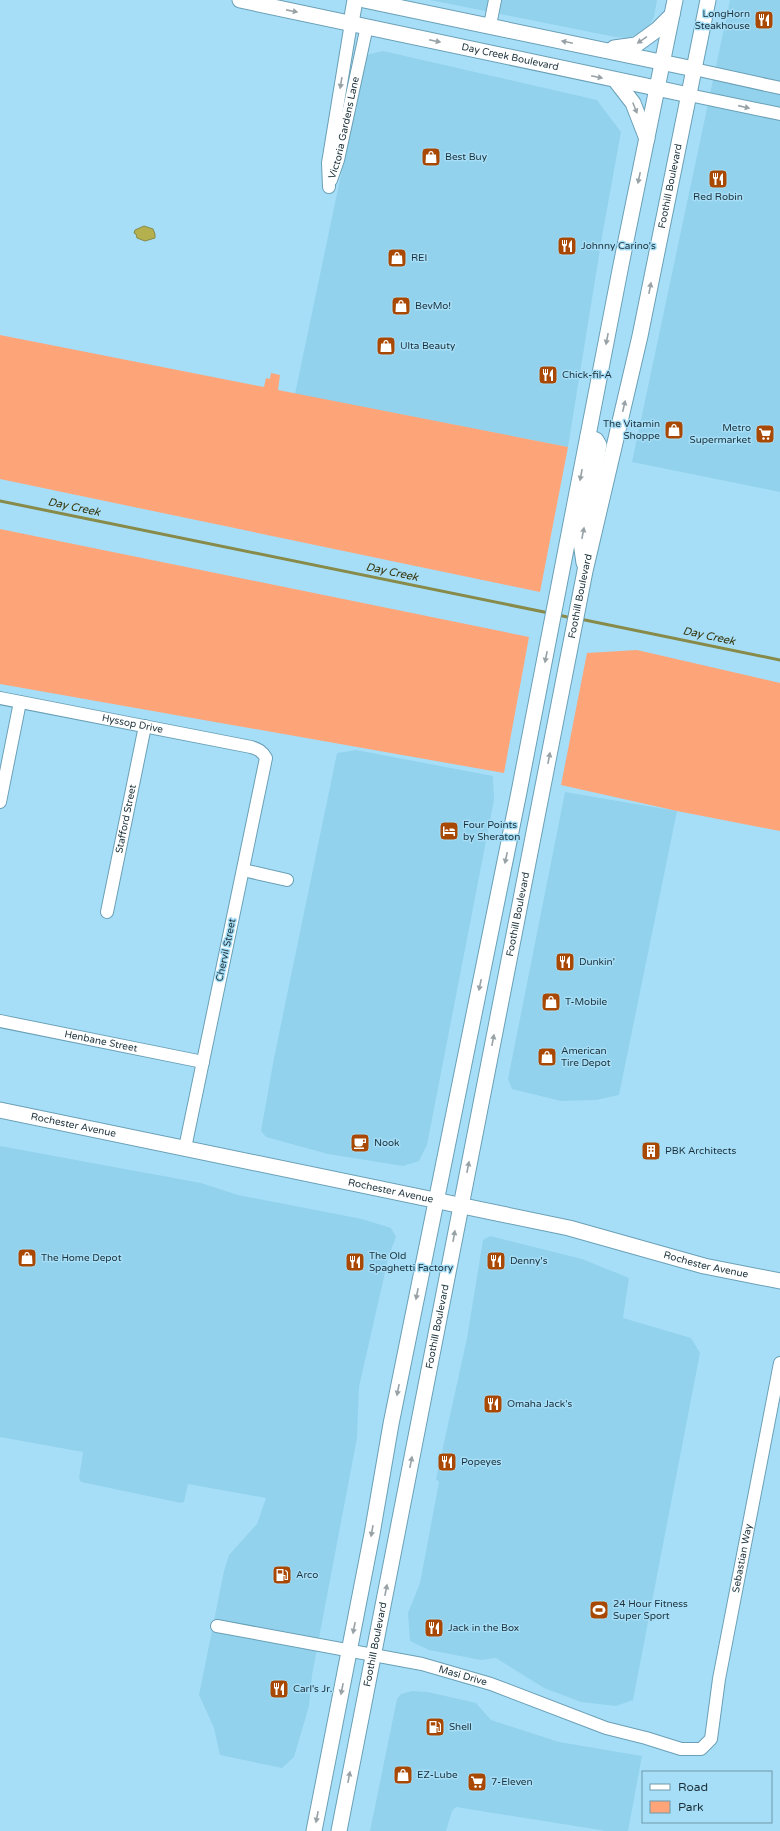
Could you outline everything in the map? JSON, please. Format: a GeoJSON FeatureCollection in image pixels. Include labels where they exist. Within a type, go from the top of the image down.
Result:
{"type":"FeatureCollection","features":[{"type":"Feature","properties":{"kind":"main road","name":"Day Creek Boulevard"},"geometry":{"type":"LineString","coordinates":[[240,0],[367,26],[616,81],[689,95]]}},
{"type":"Feature","properties":{"kind":"main road","name":"Victoria Gardens Lane"},"geometry":{"type":"LineString","coordinates":[[351,23],[355,0]]}},
{"type":"Feature","properties":{"kind":"main road"},"geometry":{"type":"LineString","coordinates":[[412,0],[433,14]]}},
{"type":"Feature","properties":{"kind":"main road"},"geometry":{"type":"LineString","coordinates":[[314,1831],[391,1424],[555,614],[588,437],[675,0]]}},
{"type":"Feature","properties":{"kind":"main road","name":"Foothill Boulevard"},"geometry":{"type":"LineString","coordinates":[[339,1831],[460,1206],[577,619],[585,571],[640,336],[708,0]]}},
{"type":"Feature","properties":{"kind":"main road","name":"Victoria Gardens Lane"},"geometry":{"type":"LineString","coordinates":[[367,26],[370,1]]}},
{"type":"Feature","properties":{"kind":"main road"},"geometry":{"type":"LineString","coordinates":[[370,1],[694,69]]}},
{"type":"Feature","properties":{"kind":"main road"},"geometry":{"type":"LineString","coordinates":[[605,50],[636,45],[658,29],[672,15]]}},
{"type":"Feature","properties":{"kind":"main road"},"geometry":{"type":"LineString","coordinates":[[616,81],[633,103],[647,139]]}},
{"type":"Feature","properties":{"kind":"main road"},"geometry":{"type":"LineString","coordinates":[[585,571],[581,542],[599,445],[596,440],[588,437]]}},
{"type":"Feature","properties":{"kind":"main road","name":"Rochester Avenue"},"geometry":{"type":"LineString","coordinates":[[0,1110],[569,1228],[704,1266],[780,1281]]}},
{"type":"Feature","properties":{"kind":"street"},"geometry":{"type":"LineString","coordinates":[[490,25],[495,0]]}},
{"type":"Feature","properties":{"kind":"street","name":"Victoria Gardens Lane"},"geometry":{"type":"LineString","coordinates":[[351,23],[328,163],[329,187],[338,160],[367,26]]}},
{"type":"Feature","properties":{"kind":"street"},"geometry":{"type":"LineString","coordinates":[[694,69],[780,88]]}},
{"type":"Feature","properties":{"kind":"street","name":"Day Creek Boulevard"},"geometry":{"type":"LineString","coordinates":[[689,95],[780,114]]}},
{"type":"Feature","properties":{"kind":"street","name":"Hyssop Drive"},"geometry":{"type":"LineString","coordinates":[[0,698],[251,747],[263,753]]}},
{"type":"Feature","properties":{"kind":"street"},"geometry":{"type":"LineString","coordinates":[[0,802],[20,702]]}},
{"type":"Feature","properties":{"kind":"street","name":"Stafford Street"},"geometry":{"type":"LineString","coordinates":[[107,912],[145,726]]}},
{"type":"Feature","properties":{"kind":"street","name":"Chervil Street"},"geometry":{"type":"LineString","coordinates":[[185,1148],[265,768],[266,758],[263,753]]}},
{"type":"Feature","properties":{"kind":"street"},"geometry":{"type":"LineString","coordinates":[[243,870],[287,880]]}},
{"type":"Feature","properties":{"kind":"street","name":"Henbane Street"},"geometry":{"type":"LineString","coordinates":[[0,1021],[203,1062]]}},
{"type":"Feature","properties":{"kind":"street","name":"Sebastian Way"},"geometry":{"type":"LineString","coordinates":[[701,1750],[711,1739],[719,1679],[780,1363]]}},
{"type":"Feature","properties":{"kind":"street","name":"Masi Drive"},"geometry":{"type":"LineString","coordinates":[[217,1626],[422,1664],[491,1684],[606,1728],[681,1749],[701,1750]]}},
{"type":"Feature","properties":{"kind":"shaded area"},"geometry":{"type":"Polygon","coordinates":[[[430,0],[657,0],[654,17],[649,26],[637,35],[628,38],[615,37],[430,0]]]}},
{"type":"Feature","properties":{"kind":"shaded area"},"geometry":{"type":"Polygon","coordinates":[[[730,0],[780,0],[780,492],[632,462],[730,0]]]}},
{"type":"Feature","properties":{"kind":"shaded area"},"geometry":{"type":"Polygon","coordinates":[[[383,51],[597,100],[621,132],[603,231],[568,447],[295,394],[366,55],[383,51]]]}},
{"type":"Feature","properties":{"kind":"shaded area"},"geometry":{"type":"Polygon","coordinates":[[[144,226],[153,229],[155,238],[145,241],[137,238],[136,234],[134,233],[135,230],[144,226]]]}},
{"type":"Feature","properties":{"kind":"shaded area"},"geometry":{"type":"Polygon","coordinates":[[[356,750],[493,776],[494,800],[427,1145],[419,1161],[403,1166],[328,1154],[266,1137],[261,1131],[274,1058],[337,753],[356,750]]]}},
{"type":"Feature","properties":{"kind":"shaded area"},"geometry":{"type":"Polygon","coordinates":[[[565,792],[677,811],[619,1095],[596,1100],[561,1101],[512,1089],[508,1079],[565,792]]]}},
{"type":"Feature","properties":{"kind":"shaded area"},"geometry":{"type":"Polygon","coordinates":[[[0,1146],[201,1183],[238,1195],[362,1219],[391,1228],[396,1237],[389,1255],[359,1387],[357,1438],[312,1675],[309,1706],[294,1757],[282,1768],[220,1755],[214,1728],[199,1695],[224,1571],[229,1555],[257,1524],[266,1498],[188,1484],[184,1502],[181,1503],[81,1482],[79,1478],[83,1452],[0,1437],[0,1146]]]}},
{"type":"Feature","properties":{"kind":"shaded area"},"geometry":{"type":"Polygon","coordinates":[[[490,1236],[582,1259],[629,1278],[623,1318],[691,1338],[700,1353],[633,1700],[616,1706],[581,1702],[544,1688],[496,1658],[481,1660],[429,1650],[410,1641],[408,1613],[420,1583],[439,1482],[436,1479],[467,1338],[483,1240],[490,1236]]]}},
{"type":"Feature","properties":{"kind":"shaded area"},"geometry":{"type":"Polygon","coordinates":[[[412,1691],[428,1692],[476,1703],[491,1720],[559,1742],[642,1756],[628,1831],[606,1831],[456,1807],[452,1811],[446,1831],[370,1831],[397,1699],[401,1694],[412,1691]]]}},
{"type":"Feature","properties":{"kind":"green space"},"geometry":{"type":"Polygon","coordinates":[[[0,335],[264,387],[266,378],[270,379],[271,373],[280,375],[278,390],[568,447],[540,592],[0,479],[0,335]]]}},
{"type":"Feature","properties":{"kind":"green space"},"geometry":{"type":"Polygon","coordinates":[[[0,529],[529,637],[504,773],[0,684],[0,529]]]}},
{"type":"Feature","properties":{"kind":"green space"},"geometry":{"type":"Polygon","coordinates":[[[637,650],[780,683],[780,831],[677,811],[561,785],[587,653],[637,650]]]}},
{"type":"Feature","properties":{"kind":"waterway","name":"Day Creek"},"geometry":{"type":"LineString","coordinates":[[0,501],[549,613]]}},
{"type":"Feature","properties":{"kind":"waterway","name":"Day Creek"},"geometry":{"type":"LineString","coordinates":[[558,615],[572,618]]}},
{"type":"Feature","properties":{"kind":"waterway","name":"Day Creek"},"geometry":{"type":"LineString","coordinates":[[580,619],[780,660]]}},
{"type":"Feature","properties":{"kind":"place","name":"LongHorn Steakhouse"},"geometry":{"type":"Point","coordinates":[764,20]}},
{"type":"Feature","properties":{"kind":"place","name":"Best Buy"},"geometry":{"type":"Point","coordinates":[431,157]}},
{"type":"Feature","properties":{"kind":"place","name":"Red Robin"},"geometry":{"type":"Point","coordinates":[718,179]}},
{"type":"Feature","properties":{"kind":"place","name":"Johnny Carino's"},"geometry":{"type":"Point","coordinates":[567,246]}},
{"type":"Feature","properties":{"kind":"place","name":"REI"},"geometry":{"type":"Point","coordinates":[397,258]}},
{"type":"Feature","properties":{"kind":"place","name":"BevMo!"},"geometry":{"type":"Point","coordinates":[401,306]}},
{"type":"Feature","properties":{"kind":"place","name":"Ulta Beauty"},"geometry":{"type":"Point","coordinates":[386,346]}},
{"type":"Feature","properties":{"kind":"place","name":"Chick-fil-A"},"geometry":{"type":"Point","coordinates":[548,375]}},
{"type":"Feature","properties":{"kind":"place","name":"The Vitamin Shoppe"},"geometry":{"type":"Point","coordinates":[674,430]}},
{"type":"Feature","properties":{"kind":"place","name":"Metro Supermarket"},"geometry":{"type":"Point","coordinates":[765,434]}},
{"type":"Feature","properties":{"kind":"place","name":"Four Points by Sheraton"},"geometry":{"type":"Point","coordinates":[449,831]}},
{"type":"Feature","properties":{"kind":"place","name":"Dunkin'"},"geometry":{"type":"Point","coordinates":[565,962]}},
{"type":"Feature","properties":{"kind":"place","name":"T-Mobile"},"geometry":{"type":"Point","coordinates":[551,1002]}},
{"type":"Feature","properties":{"kind":"place","name":"American Tire Depot"},"geometry":{"type":"Point","coordinates":[547,1057]}},
{"type":"Feature","properties":{"kind":"place","name":"Nook"},"geometry":{"type":"Point","coordinates":[360,1143]}},
{"type":"Feature","properties":{"kind":"place","name":"PBK Architects"},"geometry":{"type":"Point","coordinates":[651,1151]}},
{"type":"Feature","properties":{"kind":"place","name":"The Home Depot"},"geometry":{"type":"Point","coordinates":[27,1258]}},
{"type":"Feature","properties":{"kind":"place","name":"Denny's"},"geometry":{"type":"Point","coordinates":[496,1261]}},
{"type":"Feature","properties":{"kind":"place","name":"The Old Spaghetti Factory"},"geometry":{"type":"Point","coordinates":[355,1262]}},
{"type":"Feature","properties":{"kind":"place","name":"Omaha Jack's"},"geometry":{"type":"Point","coordinates":[493,1404]}},
{"type":"Feature","properties":{"kind":"place","name":"Popeyes"},"geometry":{"type":"Point","coordinates":[447,1462]}},
{"type":"Feature","properties":{"kind":"place","name":"Arco"},"geometry":{"type":"Point","coordinates":[282,1575]}},
{"type":"Feature","properties":{"kind":"place","name":"24 Hour Fitness Super Sport"},"geometry":{"type":"Point","coordinates":[599,1610]}},
{"type":"Feature","properties":{"kind":"place","name":"Jack in the Box"},"geometry":{"type":"Point","coordinates":[434,1628]}},
{"type":"Feature","properties":{"kind":"place","name":"Carl's Jr."},"geometry":{"type":"Point","coordinates":[279,1689]}},
{"type":"Feature","properties":{"kind":"place","name":"Shell"},"geometry":{"type":"Point","coordinates":[435,1727]}},
{"type":"Feature","properties":{"kind":"place","name":"EZ-Lube"},"geometry":{"type":"Point","coordinates":[403,1775]}},
{"type":"Feature","properties":{"kind":"place","name":"7-Eleven"},"geometry":{"type":"Point","coordinates":[477,1782]}}]}
